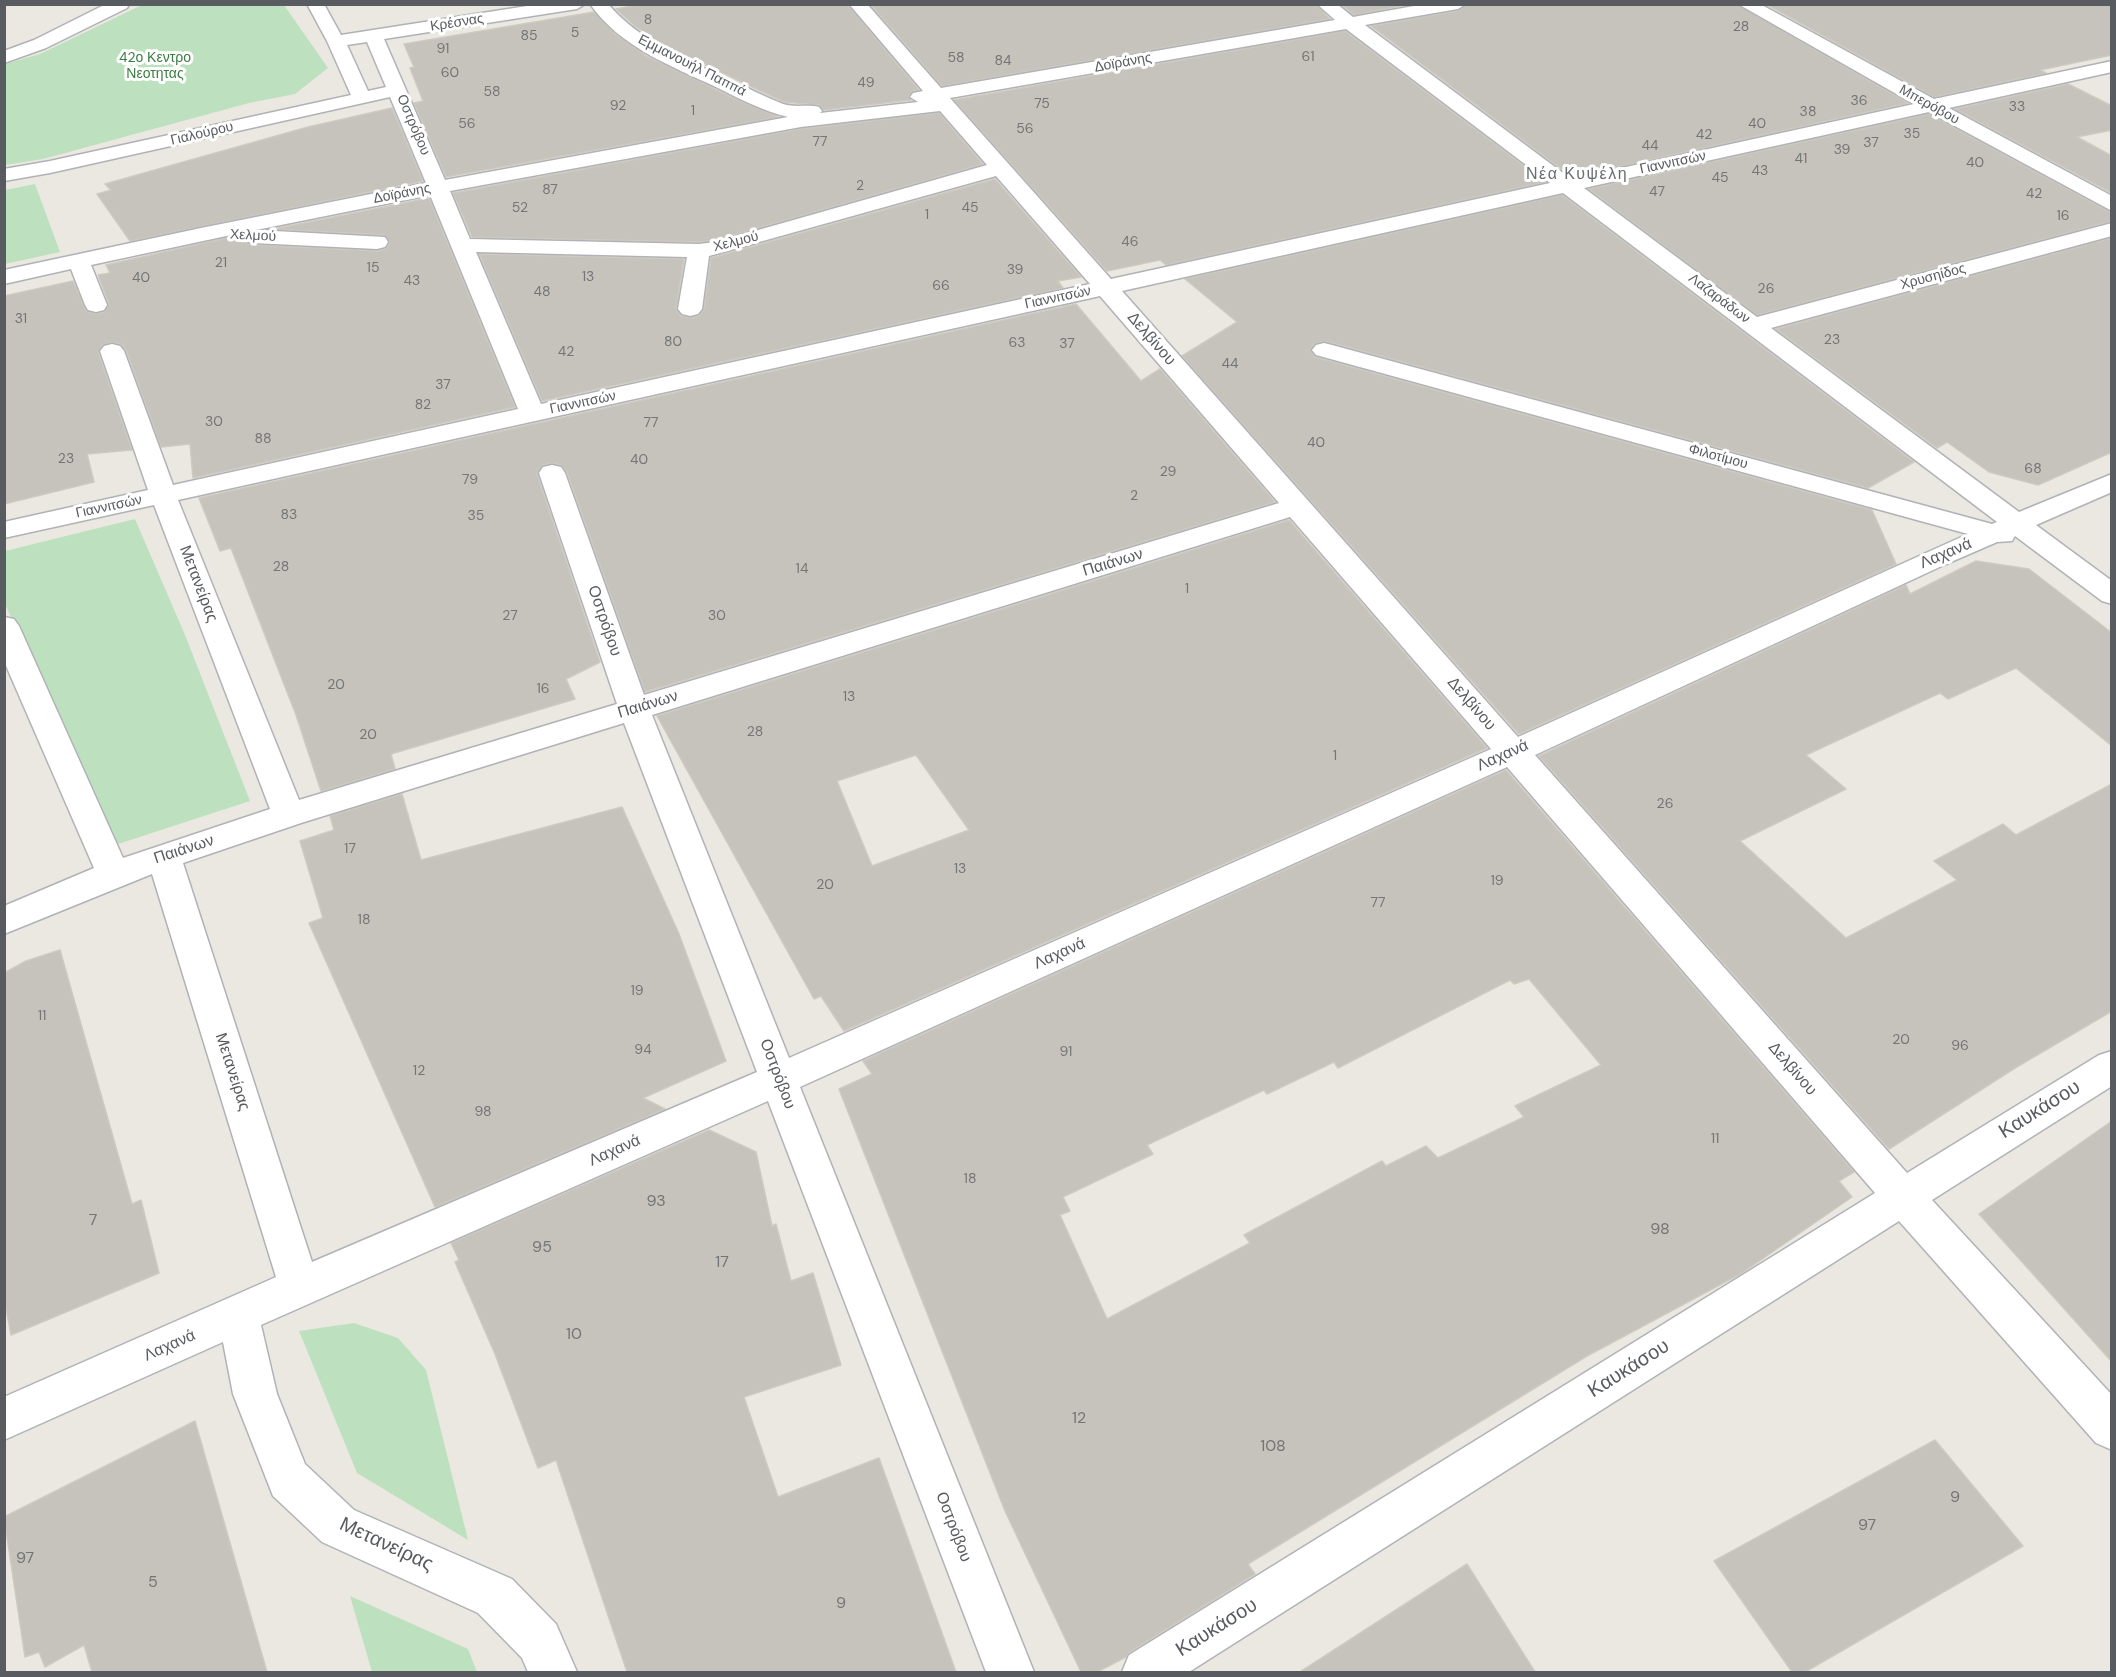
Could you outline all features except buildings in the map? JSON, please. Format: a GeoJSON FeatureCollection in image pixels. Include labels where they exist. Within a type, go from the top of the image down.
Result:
{"type":"FeatureCollection","features":[{"type":"Feature","properties":{"kind":"street"},"geometry":{"type":"LineString","coordinates":[[8,54],[121,4]]}},
{"type":"Feature","properties":{"kind":"street"},"geometry":{"type":"LineString","coordinates":[[315,4],[336,41],[362,98]]}},
{"type":"Feature","properties":{"kind":"street","name":"Κρέσνας"},"geometry":{"type":"LineString","coordinates":[[336,41],[577,4]]}},
{"type":"Feature","properties":{"kind":"street","name":"Εμμανουήλ Παππά"},"geometry":{"type":"LineString","coordinates":[[598,4],[605,13],[646,45],[798,117]]}},
{"type":"Feature","properties":{"kind":"street","name":"Δελβίνου"},"geometry":{"type":"LineString","coordinates":[[857,4],[1904,1197],[2112,1428]]}},
{"type":"Feature","properties":{"kind":"street","name":"Λαζαράδων"},"geometry":{"type":"LineString","coordinates":[[1325,4],[1754,325],[2007,528]]}},
{"type":"Feature","properties":{"kind":"street","name":"Δοϊράνης"},"geometry":{"type":"LineString","coordinates":[[4,277],[201,234],[798,117],[942,100],[1458,4]]}},
{"type":"Feature","properties":{"kind":"street","name":"Μπερόβου"},"geometry":{"type":"LineString","coordinates":[[1746,4],[2112,205]]}},
{"type":"Feature","properties":{"kind":"street","name":"Οστρόβου"},"geometry":{"type":"LineString","coordinates":[[374,36],[533,414]]}},
{"type":"Feature","properties":{"kind":"street","name":"Γιαννιτσών"},"geometry":{"type":"LineString","coordinates":[[4,530],[2112,66]]}},
{"type":"Feature","properties":{"kind":"street","name":"Γιαλούρου"},"geometry":{"type":"LineString","coordinates":[[4,175],[50,167],[398,90]]}},
{"type":"Feature","properties":{"kind":"street","name":"Χελμού"},"geometry":{"type":"LineString","coordinates":[[462,245],[699,251],[718,248],[1000,168]]}},
{"type":"Feature","properties":{"kind":"street","name":"Χρυσηίδος"},"geometry":{"type":"LineString","coordinates":[[1754,325],[2112,229]]}},
{"type":"Feature","properties":{"kind":"street","name":"Χελμού"},"geometry":{"type":"LineString","coordinates":[[201,234],[377,242]]}},
{"type":"Feature","properties":{"kind":"street"},"geometry":{"type":"LineString","coordinates":[[690,309],[699,251]]}},
{"type":"Feature","properties":{"kind":"street"},"geometry":{"type":"LineString","coordinates":[[79,261],[96,305]]}},
{"type":"Feature","properties":{"kind":"street","name":"Φιλοτίμου"},"geometry":{"type":"LineString","coordinates":[[1324,350],[2007,528],[2063,556],[2112,569]]}},
{"type":"Feature","properties":{"kind":"street","name":"Μετανείρας"},"geometry":{"type":"LineString","coordinates":[[112,351],[163,495],[289,815]]}},
{"type":"Feature","properties":{"kind":"street","name":"Οστρόβου"},"geometry":{"type":"LineString","coordinates":[[552,473],[634,709],[1010,1672]]}},
{"type":"Feature","properties":{"kind":"street","name":"Λαχανά"},"geometry":{"type":"LineString","coordinates":[[4,1419],[300,1287],[779,1079],[1513,752],[1934,559],[2112,482]]}},
{"type":"Feature","properties":{"kind":"street","name":"Παιάνων"},"geometry":{"type":"LineString","coordinates":[[4,921],[113,874],[289,815],[1297,506]]}},
{"type":"Feature","properties":{"kind":"street"},"geometry":{"type":"LineString","coordinates":[[2063,556],[2112,595]]}},
{"type":"Feature","properties":{"kind":"street"},"geometry":{"type":"LineString","coordinates":[[4,627],[113,874]]}},
{"type":"Feature","properties":{"kind":"street","name":"Μετανείρας"},"geometry":{"type":"LineString","coordinates":[[164,857],[300,1287]]}},
{"type":"Feature","properties":{"kind":"street","name":"Καυκάσου"},"geometry":{"type":"LineString","coordinates":[[1146,1672],[2112,1066]]}},
{"type":"Feature","properties":{"kind":"street","name":"Μετανείρας"},"geometry":{"type":"LineString","coordinates":[[238,1316],[255,1394],[289,1480],[338,1526],[495,1596],[539,1641],[553,1672]]}},
{"type":"Feature","properties":{"kind":"green space","name":"42ο Κεντρο Νεοτητας"},"geometry":{"type":"Polygon","coordinates":[[[142,5],[284,5],[328,68],[295,94],[249,103],[43,159],[5,165],[5,64],[40,54],[142,5]]]}},
{"type":"Feature","properties":{"kind":"green space"},"geometry":{"type":"Polygon","coordinates":[[[35,184],[60,252],[5,264],[5,190],[35,184]]]}},
{"type":"Feature","properties":{"kind":"green space"},"geometry":{"type":"Polygon","coordinates":[[[135,519],[185,635],[250,801],[115,845],[5,604],[5,551],[135,519]]]}},
{"type":"Feature","properties":{"kind":"green space"},"geometry":{"type":"Polygon","coordinates":[[[354,1323],[398,1338],[426,1370],[468,1540],[357,1473],[299,1331],[354,1323]]]}},
{"type":"Feature","properties":{"kind":"green space"},"geometry":{"type":"Polygon","coordinates":[[[350,1596],[468,1649],[477,1672],[372,1672],[350,1596]]]}},
{"type":"Feature","properties":{"kind":"district","name":"Νέα Κυψέλη"},"geometry":{"type":"Point","coordinates":[1577,175]}}]}
